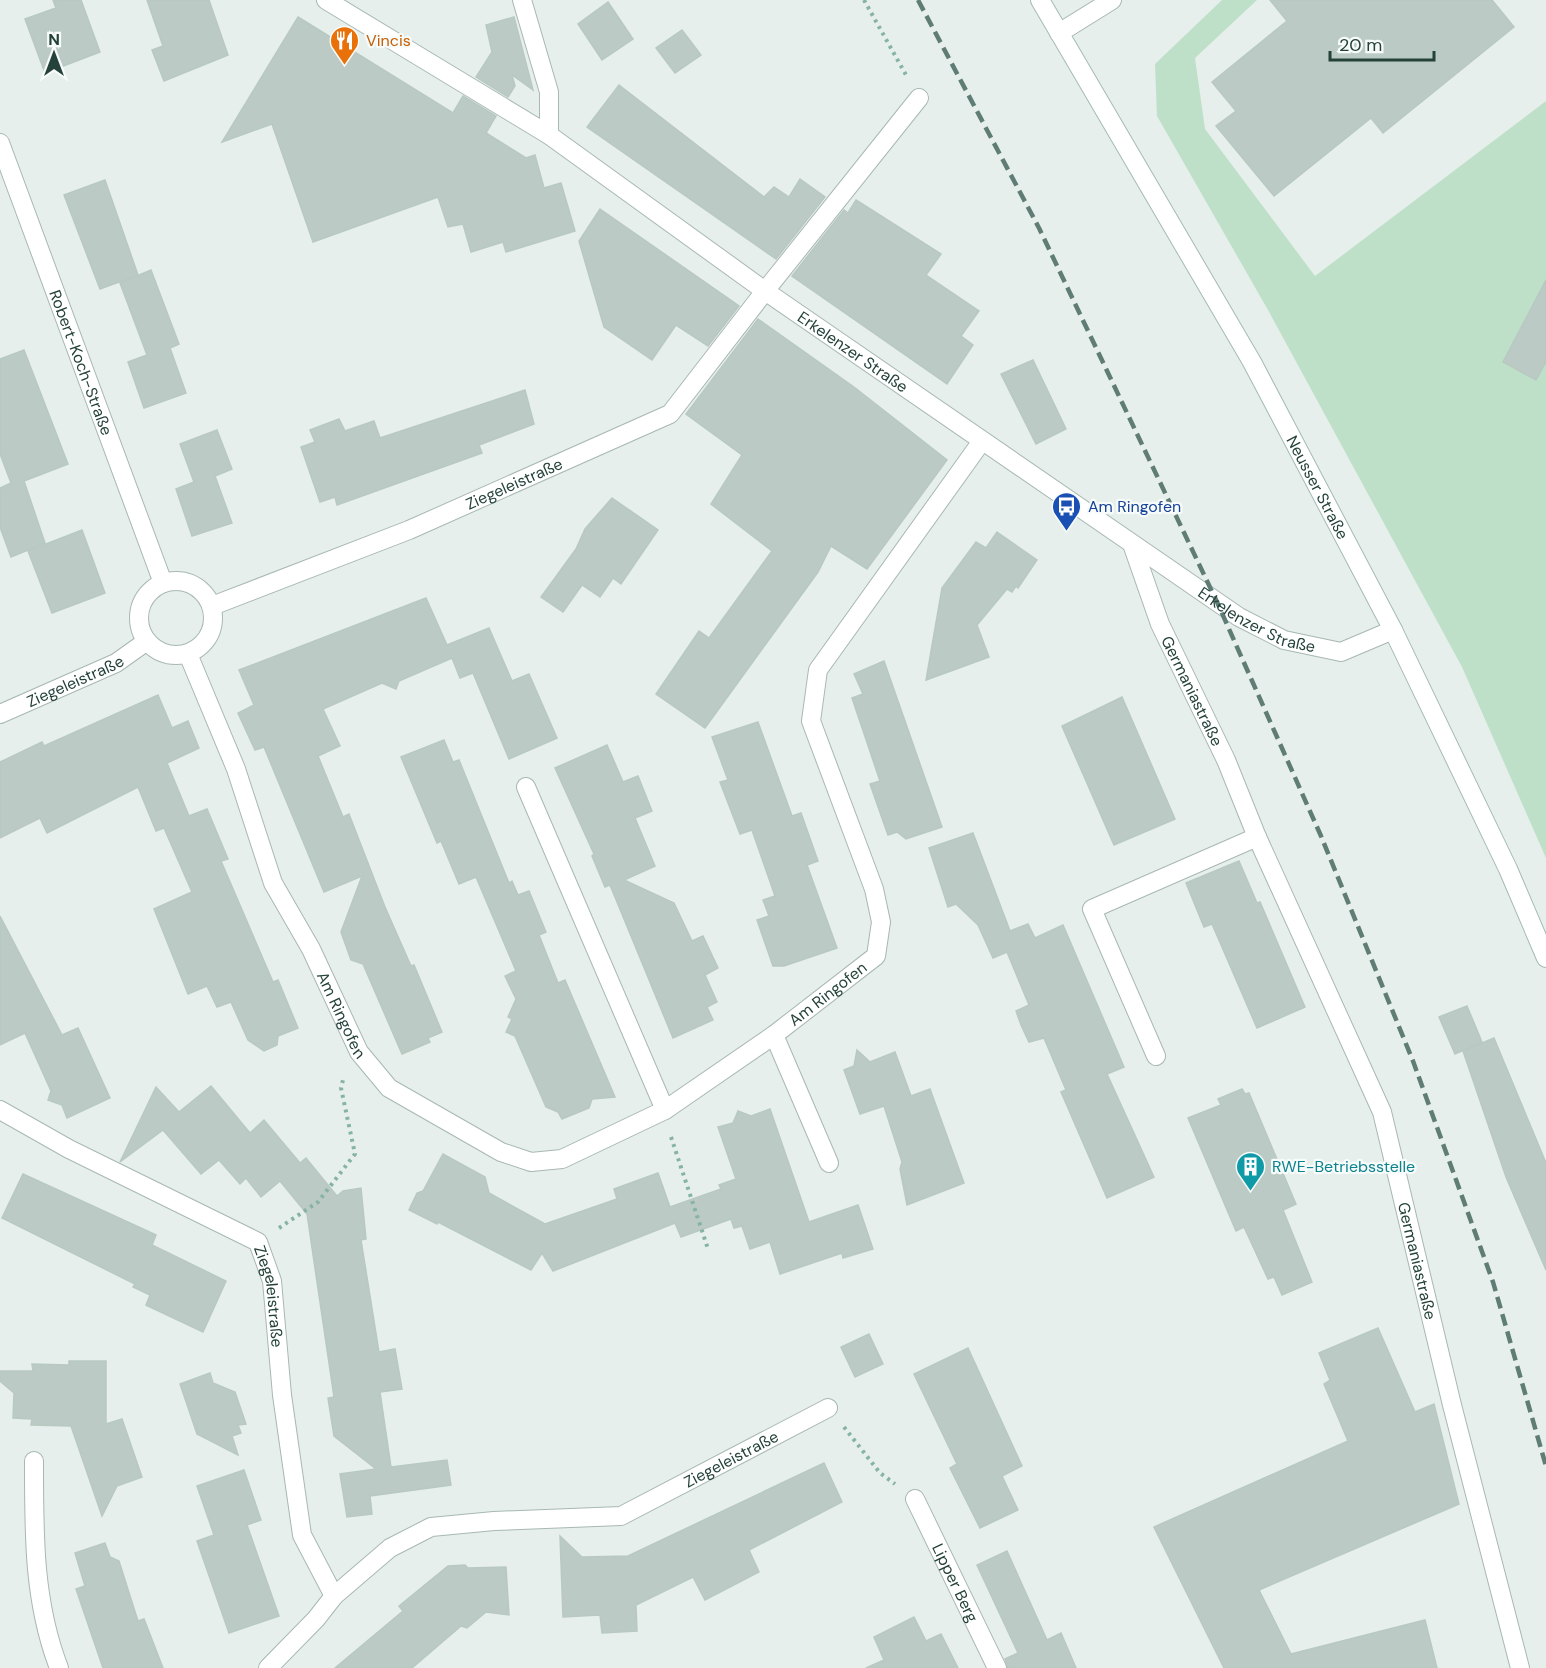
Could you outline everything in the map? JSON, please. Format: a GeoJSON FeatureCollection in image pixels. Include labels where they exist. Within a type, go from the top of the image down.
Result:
{"type":"FeatureCollection","features":[{"type":"Feature","properties":{"kind":"street","name":"Erkelenzer Straße"},"geometry":{"type":"LineString","coordinates":[[326,0],[549,135],[765,291],[1239,617],[1284,640],[1341,652],[1393,630]]}},
{"type":"Feature","properties":{"kind":"street"},"geometry":{"type":"LineString","coordinates":[[522,0],[549,92],[549,135]]}},
{"type":"Feature","properties":{"kind":"street","name":"Neusser Straße"},"geometry":{"type":"LineString","coordinates":[[1040,0],[1252,362],[1393,630],[1508,869],[1546,958]]}},
{"type":"Feature","properties":{"kind":"street"},"geometry":{"type":"LineString","coordinates":[[1059,33],[1112,0]]}},
{"type":"Feature","properties":{"kind":"street","name":"Ziegeleistraße"},"geometry":{"type":"LineString","coordinates":[[212,606],[409,530],[670,414],[919,98]]}},
{"type":"Feature","properties":{"kind":"street","name":"Robert-Koch-Straße"},"geometry":{"type":"LineString","coordinates":[[0,142],[163,583]]}},
{"type":"Feature","properties":{"kind":"street","name":"Am Ringofen"},"geometry":{"type":"LineString","coordinates":[[188,654],[236,769],[273,883],[311,949],[359,1052],[388,1089],[501,1152],[531,1162],[562,1159],[665,1110],[774,1035],[876,956],[881,922],[874,890],[811,721],[818,670],[982,441]]}},
{"type":"Feature","properties":{"kind":"street","name":"Germaniastraße"},"geometry":{"type":"LineString","coordinates":[[1132,544],[1161,624],[1226,760],[1257,837],[1382,1113],[1452,1405],[1520,1668]]}},
{"type":"Feature","properties":{"kind":"street"},"geometry":{"type":"LineString","coordinates":[[175,581],[198,588],[212,606],[214,618],[207,640],[188,654],[165,654],[147,641],[139,620],[140,608],[153,589],[163,583],[175,581]]}},
{"type":"Feature","properties":{"kind":"street","name":"Ziegeleistraße"},"geometry":{"type":"LineString","coordinates":[[0,714],[116,663],[147,641]]}},
{"type":"Feature","properties":{"kind":"street"},"geometry":{"type":"LineString","coordinates":[[526,787],[665,1110]]}},
{"type":"Feature","properties":{"kind":"street"},"geometry":{"type":"LineString","coordinates":[[1156,1056],[1092,909],[1257,837]]}},
{"type":"Feature","properties":{"kind":"street","name":"Am Ringofen"},"geometry":{"type":"LineString","coordinates":[[774,1035],[829,1163]]}},
{"type":"Feature","properties":{"kind":"street","name":"Ziegeleistraße"},"geometry":{"type":"LineString","coordinates":[[0,1110],[69,1149],[258,1242],[272,1281],[282,1395],[302,1534],[334,1596]]}},
{"type":"Feature","properties":{"kind":"street","name":"Ziegeleistraße"},"geometry":{"type":"LineString","coordinates":[[268,1668],[316,1619],[334,1596],[390,1548],[431,1527],[494,1521],[621,1516],[828,1408]]}},
{"type":"Feature","properties":{"kind":"street"},"geometry":{"type":"LineString","coordinates":[[34,1461],[34,1555],[48,1639],[59,1668]]}},
{"type":"Feature","properties":{"kind":"street","name":"Lipper Berg"},"geometry":{"type":"LineString","coordinates":[[915,1498],[997,1668]]}},
{"type":"Feature","properties":{"kind":"path"},"geometry":{"type":"LineString","coordinates":[[864,0],[919,98]]}},
{"type":"Feature","properties":{"kind":"path"},"geometry":{"type":"LineString","coordinates":[[258,1242],[318,1202],[355,1154],[341,1088],[346,1065],[359,1052]]}},
{"type":"Feature","properties":{"kind":"path"},"geometry":{"type":"LineString","coordinates":[[665,1110],[672,1142],[708,1249]]}},
{"type":"Feature","properties":{"kind":"path"},"geometry":{"type":"LineString","coordinates":[[828,1408],[880,1473],[915,1498]]}},
{"type":"Feature","properties":{"kind":"green space"},"geometry":{"type":"Polygon","coordinates":[[[1222,0],[1257,0],[1195,58],[1205,129],[1315,276],[1546,101],[1546,858],[1462,667],[1268,310],[1157,116],[1155,64],[1222,0]]]}},
{"type":"Feature","properties":{"kind":"building"},"geometry":{"type":"Polygon","coordinates":[[[53,0],[81,0],[100,52],[45,73],[25,19],[56,8],[53,0]]]}},
{"type":"Feature","properties":{"kind":"building"},"geometry":{"type":"Polygon","coordinates":[[[147,0],[209,0],[228,55],[164,81],[152,50],[163,46],[147,0]]]}},
{"type":"Feature","properties":{"kind":"building"},"geometry":{"type":"Polygon","coordinates":[[[1270,0],[1492,0],[1514,27],[1383,133],[1371,118],[1274,196],[1216,126],[1236,111],[1212,82],[1287,21],[1270,0]]]}},
{"type":"Feature","properties":{"kind":"building"},"geometry":{"type":"Polygon","coordinates":[[[608,2],[633,39],[602,60],[578,24],[608,2]]]}},
{"type":"Feature","properties":{"kind":"building"},"geometry":{"type":"Polygon","coordinates":[[[298,17],[453,113],[463,96],[496,116],[486,133],[526,158],[535,155],[544,188],[561,183],[575,231],[506,252],[503,242],[471,252],[463,224],[448,227],[438,197],[313,242],[272,124],[222,142],[298,17]]]}},
{"type":"Feature","properties":{"kind":"building"},"geometry":{"type":"Polygon","coordinates":[[[514,17],[533,90],[512,75],[515,86],[508,97],[476,77],[492,52],[486,25],[514,17]]]}},
{"type":"Feature","properties":{"kind":"building"},"geometry":{"type":"Polygon","coordinates":[[[682,30],[701,55],[675,73],[656,48],[682,30]]]}},
{"type":"Feature","properties":{"kind":"building"},"geometry":{"type":"Polygon","coordinates":[[[619,85],[764,197],[774,187],[789,197],[800,179],[825,197],[776,259],[587,127],[619,85]]]}},
{"type":"Feature","properties":{"kind":"building"},"geometry":{"type":"Polygon","coordinates":[[[105,180],[138,275],[100,289],[64,195],[105,180]]]}},
{"type":"Feature","properties":{"kind":"building"},"geometry":{"type":"Polygon","coordinates":[[[856,200],[941,254],[926,275],[979,311],[961,336],[973,345],[947,384],[792,276],[844,210],[848,213],[856,200]]]}},
{"type":"Feature","properties":{"kind":"building"},"geometry":{"type":"Polygon","coordinates":[[[600,209],[739,306],[708,346],[676,325],[652,360],[604,327],[579,241],[600,209]]]}},
{"type":"Feature","properties":{"kind":"building"},"geometry":{"type":"Polygon","coordinates":[[[151,270],[179,344],[170,348],[186,393],[144,408],[128,362],[147,355],[120,283],[151,270]]]}},
{"type":"Feature","properties":{"kind":"building"},"geometry":{"type":"Polygon","coordinates":[[[1546,280],[1546,362],[1536,380],[1503,362],[1546,280]]]}},
{"type":"Feature","properties":{"kind":"building"},"geometry":{"type":"Polygon","coordinates":[[[758,319],[854,387],[947,460],[867,569],[831,546],[818,572],[705,728],[656,694],[699,631],[709,638],[772,551],[711,504],[742,455],[686,414],[758,319]]]}},
{"type":"Feature","properties":{"kind":"building"},"geometry":{"type":"Polygon","coordinates":[[[24,350],[68,464],[24,481],[45,543],[11,557],[0,527],[0,488],[11,483],[0,454],[0,359],[24,350]]]}},
{"type":"Feature","properties":{"kind":"building"},"geometry":{"type":"Polygon","coordinates":[[[1033,360],[1066,429],[1036,444],[1001,374],[1033,360]]]}},
{"type":"Feature","properties":{"kind":"building"},"geometry":{"type":"Polygon","coordinates":[[[525,390],[534,424],[479,445],[482,453],[337,505],[335,497],[320,502],[301,447],[315,442],[310,430],[339,419],[345,431],[374,421],[380,438],[525,390]]]}},
{"type":"Feature","properties":{"kind":"building"},"geometry":{"type":"Polygon","coordinates":[[[217,430],[232,469],[215,476],[232,523],[192,536],[176,489],[194,482],[180,444],[217,430]]]}},
{"type":"Feature","properties":{"kind":"building"},"geometry":{"type":"Polygon","coordinates":[[[612,498],[658,530],[621,584],[613,578],[600,597],[582,585],[563,612],[541,597],[576,549],[585,529],[612,498]]]}},
{"type":"Feature","properties":{"kind":"building"},"geometry":{"type":"Polygon","coordinates":[[[82,530],[105,593],[52,613],[28,551],[82,530]]]}},
{"type":"Feature","properties":{"kind":"building"},"geometry":{"type":"Polygon","coordinates":[[[997,532],[1037,560],[1018,588],[1016,586],[1012,592],[1007,589],[977,625],[989,657],[926,680],[942,588],[976,542],[986,548],[997,532]]]}},
{"type":"Feature","properties":{"kind":"building"},"geometry":{"type":"Polygon","coordinates":[[[426,598],[447,645],[489,628],[512,681],[529,674],[557,738],[509,759],[473,673],[460,678],[452,658],[399,681],[396,689],[382,683],[323,709],[340,746],[318,756],[343,817],[349,814],[385,907],[411,966],[414,965],[442,1032],[428,1038],[430,1042],[402,1054],[363,964],[351,960],[341,932],[362,876],[324,892],[264,747],[255,750],[238,713],[254,705],[239,670],[426,598]]]}},
{"type":"Feature","properties":{"kind":"building"},"geometry":{"type":"Polygon","coordinates":[[[884,661],[942,827],[906,839],[897,832],[888,835],[870,784],[880,781],[852,698],[863,694],[854,674],[884,661]]]}},
{"type":"Feature","properties":{"kind":"building"},"geometry":{"type":"Polygon","coordinates":[[[158,695],[172,728],[188,721],[199,748],[167,763],[189,816],[207,809],[228,859],[221,861],[273,982],[278,980],[298,1028],[278,1036],[277,1045],[264,1051],[248,1040],[231,1002],[217,1007],[207,986],[188,994],[154,909],[192,892],[164,828],[156,831],[138,787],[47,833],[40,818],[0,838],[0,762],[42,742],[44,746],[158,695]]]}},
{"type":"Feature","properties":{"kind":"building"},"geometry":{"type":"Polygon","coordinates":[[[1122,697],[1175,819],[1114,845],[1062,726],[1122,697]]]}},
{"type":"Feature","properties":{"kind":"building"},"geometry":{"type":"Polygon","coordinates":[[[758,722],[792,816],[801,813],[818,861],[807,865],[837,948],[784,966],[773,966],[757,920],[769,916],[763,900],[775,896],[752,830],[740,834],[720,782],[728,780],[712,737],[758,722]]]}},
{"type":"Feature","properties":{"kind":"building"},"geometry":{"type":"Polygon","coordinates":[[[444,740],[453,762],[459,760],[509,883],[512,881],[518,895],[529,891],[546,932],[539,935],[558,983],[565,980],[615,1097],[592,1099],[589,1108],[562,1119],[558,1112],[546,1107],[515,1036],[506,1032],[512,1019],[508,1017],[516,999],[505,976],[516,971],[476,877],[459,884],[441,841],[437,843],[401,757],[444,740]]]}},
{"type":"Feature","properties":{"kind":"building"},"geometry":{"type":"Polygon","coordinates":[[[607,745],[623,782],[638,776],[652,811],[635,818],[655,866],[624,880],[674,903],[692,941],[703,936],[718,968],[705,975],[717,1002],[707,1007],[713,1020],[673,1038],[610,885],[605,887],[592,856],[594,854],[555,768],[607,745]]]}},
{"type":"Feature","properties":{"kind":"building"},"geometry":{"type":"Polygon","coordinates":[[[973,833],[1010,931],[1028,924],[1035,938],[1063,925],[1124,1067],[1107,1074],[1154,1177],[1107,1198],[1061,1092],[1066,1090],[1044,1038],[1029,1042],[1021,1025],[1016,1011],[1029,1005],[1007,952],[993,958],[978,925],[956,904],[948,907],[929,848],[973,833]]]}},
{"type":"Feature","properties":{"kind":"building"},"geometry":{"type":"Polygon","coordinates":[[[1239,861],[1257,903],[1260,902],[1305,1007],[1257,1028],[1212,924],[1204,927],[1186,883],[1239,861]]]}},
{"type":"Feature","properties":{"kind":"building"},"geometry":{"type":"Polygon","coordinates":[[[0,916],[62,1035],[78,1028],[110,1098],[67,1118],[62,1105],[48,1100],[51,1091],[25,1033],[0,1045],[0,916]]]}},
{"type":"Feature","properties":{"kind":"building"},"geometry":{"type":"Polygon","coordinates":[[[1467,1006],[1482,1042],[1455,1054],[1439,1017],[1467,1006]]]}},
{"type":"Feature","properties":{"kind":"building"},"geometry":{"type":"Polygon","coordinates":[[[1494,1038],[1546,1163],[1546,1270],[1506,1177],[1463,1051],[1494,1038]]]}},
{"type":"Feature","properties":{"kind":"building"},"geometry":{"type":"Polygon","coordinates":[[[857,1050],[870,1062],[895,1052],[911,1096],[930,1089],[964,1183],[907,1205],[900,1169],[902,1162],[884,1106],[860,1114],[844,1070],[854,1066],[857,1050]]]}},
{"type":"Feature","properties":{"kind":"building"},"geometry":{"type":"Polygon","coordinates":[[[211,1086],[250,1133],[264,1120],[300,1163],[306,1158],[337,1196],[343,1191],[361,1188],[366,1239],[361,1240],[379,1352],[395,1349],[402,1389],[380,1392],[391,1467],[447,1460],[451,1485],[370,1496],[372,1514],[347,1517],[340,1474],[376,1469],[334,1436],[328,1398],[334,1397],[307,1214],[280,1181],[261,1197],[246,1178],[240,1184],[219,1160],[201,1174],[163,1130],[120,1162],[156,1087],[179,1112],[211,1086]]]}},
{"type":"Feature","properties":{"kind":"building","name":"RWE-Betriebsstelle"},"geometry":{"type":"Polygon","coordinates":[[[1242,1089],[1245,1094],[1249,1093],[1296,1204],[1283,1210],[1312,1282],[1282,1295],[1274,1277],[1268,1279],[1244,1227],[1236,1231],[1188,1118],[1221,1105],[1218,1099],[1242,1089]]]}},
{"type":"Feature","properties":{"kind":"building"},"geometry":{"type":"Polygon","coordinates":[[[770,1109],[809,1222],[858,1205],[873,1249],[843,1258],[842,1253],[780,1274],[770,1242],[750,1249],[742,1226],[734,1228],[731,1219],[681,1237],[675,1223],[553,1271],[542,1253],[531,1270],[438,1222],[437,1224],[409,1210],[417,1193],[423,1191],[443,1154],[485,1177],[489,1193],[545,1224],[617,1199],[614,1189],[658,1173],[670,1207],[721,1189],[719,1185],[736,1179],[718,1127],[733,1123],[738,1111],[751,1116],[770,1109]]]}},
{"type":"Feature","properties":{"kind":"building"},"geometry":{"type":"Polygon","coordinates":[[[23,1174],[156,1235],[152,1245],[226,1281],[203,1332],[146,1305],[150,1295],[133,1287],[135,1284],[2,1218],[23,1174]]]}},
{"type":"Feature","properties":{"kind":"building"},"geometry":{"type":"Polygon","coordinates":[[[1378,1328],[1415,1412],[1434,1404],[1459,1504],[1259,1590],[1291,1654],[1425,1620],[1437,1668],[1224,1668],[1154,1527],[1348,1441],[1324,1384],[1330,1380],[1319,1353],[1378,1328]]]}},
{"type":"Feature","properties":{"kind":"building"},"geometry":{"type":"Polygon","coordinates":[[[869,1334],[883,1364],[855,1377],[841,1347],[869,1334]]]}},
{"type":"Feature","properties":{"kind":"building"},"geometry":{"type":"Polygon","coordinates":[[[968,1348],[1022,1466],[1002,1476],[1018,1510],[980,1528],[950,1468],[957,1464],[914,1374],[968,1348]]]}},
{"type":"Feature","properties":{"kind":"building"},"geometry":{"type":"Polygon","coordinates":[[[69,1361],[106,1361],[106,1424],[122,1419],[142,1477],[117,1486],[102,1516],[71,1426],[31,1425],[32,1419],[13,1418],[14,1393],[0,1381],[0,1371],[33,1371],[32,1364],[69,1365],[69,1361]]]}},
{"type":"Feature","properties":{"kind":"building"},"geometry":{"type":"Polygon","coordinates":[[[210,1373],[213,1383],[235,1392],[246,1424],[238,1425],[241,1433],[232,1436],[238,1455],[197,1434],[180,1384],[210,1373]]]}},
{"type":"Feature","properties":{"kind":"building"},"geometry":{"type":"Polygon","coordinates":[[[824,1463],[842,1502],[749,1550],[759,1572],[705,1600],[693,1577],[636,1605],[637,1631],[602,1633],[600,1615],[563,1617],[560,1536],[582,1557],[628,1556],[824,1463]]]}},
{"type":"Feature","properties":{"kind":"building"},"geometry":{"type":"Polygon","coordinates":[[[244,1470],[261,1520],[247,1525],[279,1616],[229,1633],[197,1541],[214,1535],[197,1486],[244,1470]]]}},
{"type":"Feature","properties":{"kind":"building"},"geometry":{"type":"Polygon","coordinates":[[[105,1543],[110,1557],[119,1561],[138,1621],[144,1619],[163,1668],[103,1668],[76,1589],[85,1586],[75,1553],[105,1543]]]}},
{"type":"Feature","properties":{"kind":"building"},"geometry":{"type":"Polygon","coordinates":[[[1007,1551],[1047,1640],[1061,1633],[1076,1668],[1008,1668],[1005,1659],[1018,1653],[977,1565],[1007,1551]]]}},
{"type":"Feature","properties":{"kind":"building"},"geometry":{"type":"Polygon","coordinates":[[[465,1565],[468,1568],[506,1567],[509,1615],[486,1612],[467,1628],[461,1626],[412,1668],[335,1668],[403,1611],[399,1606],[448,1566],[465,1565]]]}},
{"type":"Feature","properties":{"kind":"building"},"geometry":{"type":"Polygon","coordinates":[[[914,1617],[926,1641],[941,1634],[958,1668],[866,1668],[884,1660],[874,1637],[914,1617]]]}},
{"type":"Feature","properties":{"kind":"railway"},"geometry":{"type":"LineString","coordinates":[[918,0],[1039,228],[1217,602],[1321,836],[1413,1061],[1493,1282],[1546,1466]]}},
{"type":"Feature","properties":{"kind":"place","name":"Vincis"},"geometry":{"type":"Point","coordinates":[345,66]}},
{"type":"Feature","properties":{"kind":"place","name":"Am Ringofen"},"geometry":{"type":"Point","coordinates":[1067,532]}},
{"type":"Feature","properties":{"kind":"place","name":"RWE-Betriebsstelle"},"geometry":{"type":"Point","coordinates":[1251,1192]}}]}
